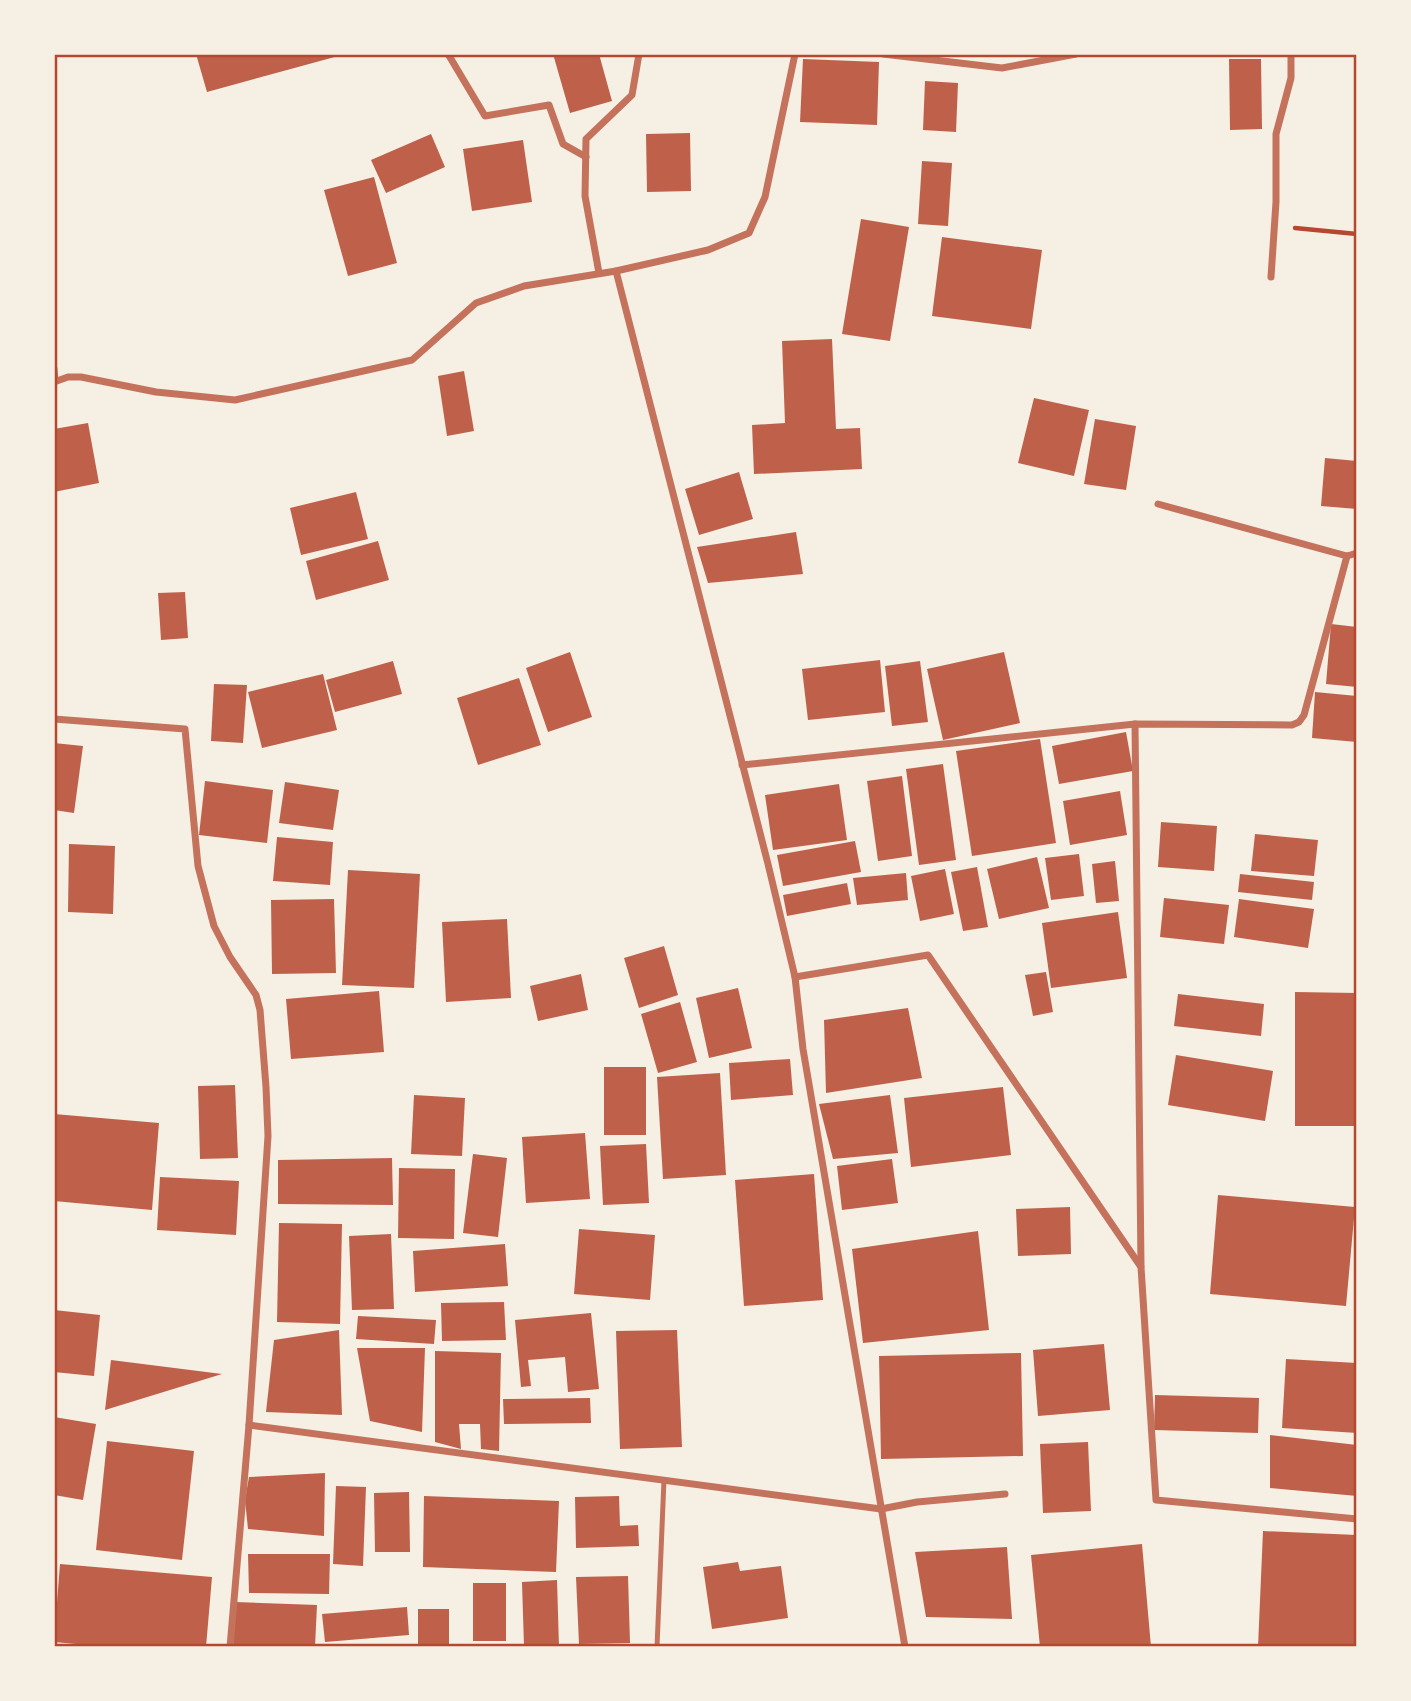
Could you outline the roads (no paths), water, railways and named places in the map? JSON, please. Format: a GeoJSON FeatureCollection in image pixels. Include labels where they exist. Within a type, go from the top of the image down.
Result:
{"type":"FeatureCollection","features":[{"type":"Feature","properties":{"kind":"street"},"geometry":{"type":"LineString","coordinates":[[448,54],[485,116],[549,105],[563,144],[586,157]]}},
{"type":"Feature","properties":{"kind":"street"},"geometry":{"type":"LineString","coordinates":[[600,273],[584,196],[586,139],[632,95],[639,54]]}},
{"type":"Feature","properties":{"kind":"street"},"geometry":{"type":"LineString","coordinates":[[54,369],[55,382],[81,377],[156,392],[235,400],[412,360],[476,303],[524,286],[616,271],[708,250],[749,233],[765,197],[795,54]]}},
{"type":"Feature","properties":{"kind":"street"},"geometry":{"type":"LineString","coordinates":[[883,54],[1002,68],[1076,54]]}},
{"type":"Feature","properties":{"kind":"street"},"geometry":{"type":"LineString","coordinates":[[1271,277],[1275,226],[1276,134],[1291,78],[1291,54]]}},
{"type":"Feature","properties":{"kind":"street"},"geometry":{"type":"LineString","coordinates":[[616,271],[795,977],[803,1049],[905,1647]]}},
{"type":"Feature","properties":{"kind":"street"},"geometry":{"type":"LineString","coordinates":[[1158,504],[1347,556],[1357,554]]}},
{"type":"Feature","properties":{"kind":"street"},"geometry":{"type":"LineString","coordinates":[[742,765],[1135,724],[1285,726],[1299,722],[1304,715],[1347,556]]}},
{"type":"Feature","properties":{"kind":"street"},"geometry":{"type":"LineString","coordinates":[[54,719],[185,729],[198,866],[207,903],[214,926],[230,957],[256,995],[260,1010],[268,1136],[249,1425],[230,1647]]}},
{"type":"Feature","properties":{"kind":"street"},"geometry":{"type":"LineString","coordinates":[[1135,724],[1141,1267],[1156,1500],[1357,1519]]}},
{"type":"Feature","properties":{"kind":"street"},"geometry":{"type":"LineString","coordinates":[[795,977],[928,956],[1141,1267]]}},
{"type":"Feature","properties":{"kind":"street"},"geometry":{"type":"LineString","coordinates":[[249,1425],[881,1509],[917,1502],[1005,1494]]}},
{"type":"Feature","properties":{"kind":"lane"},"geometry":{"type":"LineString","coordinates":[[657,1647],[664,1480]]}}]}
